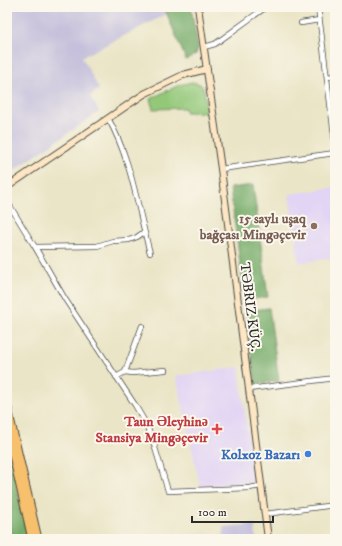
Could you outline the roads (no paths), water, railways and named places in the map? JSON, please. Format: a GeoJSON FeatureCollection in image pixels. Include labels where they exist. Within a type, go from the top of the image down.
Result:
{"type":"FeatureCollection","features":[{"type":"Feature","properties":{"kind":"main road","name":"TƏBRIZ KÜÇ."},"geometry":{"type":"LineString","coordinates":[[198,7],[222,169],[268,539]]}},
{"type":"Feature","properties":{"kind":"main road"},"geometry":{"type":"LineString","coordinates":[[7,187],[144,94],[183,75],[207,69]]}},
{"type":"Feature","properties":{"kind":"main road"},"geometry":{"type":"LineString","coordinates":[[7,405],[38,539]]}},
{"type":"Feature","properties":{"kind":"main road"},"geometry":{"type":"LineString","coordinates":[[7,429],[32,539]]}},
{"type":"Feature","properties":{"kind":"street"},"geometry":{"type":"LineString","coordinates":[[204,47],[215,44],[266,7]]}},
{"type":"Feature","properties":{"kind":"street"},"geometry":{"type":"LineString","coordinates":[[318,7],[335,143]]}},
{"type":"Feature","properties":{"kind":"street"},"geometry":{"type":"LineString","coordinates":[[301,23],[319,20]]}},
{"type":"Feature","properties":{"kind":"street"},"geometry":{"type":"LineString","coordinates":[[326,77],[335,76]]}},
{"type":"Feature","properties":{"kind":"street"},"geometry":{"type":"LineString","coordinates":[[108,118],[126,155],[150,253]]}},
{"type":"Feature","properties":{"kind":"street"},"geometry":{"type":"LineString","coordinates":[[222,169],[335,153]]}},
{"type":"Feature","properties":{"kind":"street"},"geometry":{"type":"LineString","coordinates":[[7,202],[65,299],[146,424],[153,441],[168,491],[249,488],[261,486]]}},
{"type":"Feature","properties":{"kind":"street"},"geometry":{"type":"LineString","coordinates":[[35,247],[97,246],[113,241],[129,240],[144,232]]}},
{"type":"Feature","properties":{"kind":"street"},"geometry":{"type":"LineString","coordinates":[[116,377],[125,372],[142,326]]}},
{"type":"Feature","properties":{"kind":"street"},"geometry":{"type":"LineString","coordinates":[[125,372],[133,374],[165,370]]}},
{"type":"Feature","properties":{"kind":"street"},"geometry":{"type":"LineString","coordinates":[[249,389],[335,378]]}},
{"type":"Feature","properties":{"kind":"street"},"geometry":{"type":"LineString","coordinates":[[265,514],[335,505]]}},
{"type":"Feature","properties":{"kind":"place","name":"15 saylı uşaq bağçası Mingəçevir"},"geometry":{"type":"Point","coordinates":[314,226]}},
{"type":"Feature","properties":{"kind":"place","name":"Taun Əleyhinə Stansiya Mingəçevir"},"geometry":{"type":"Point","coordinates":[217,429]}},
{"type":"Feature","properties":{"kind":"place","name":"Kolxoz Bazarı"},"geometry":{"type":"Point","coordinates":[308,454]}}]}
